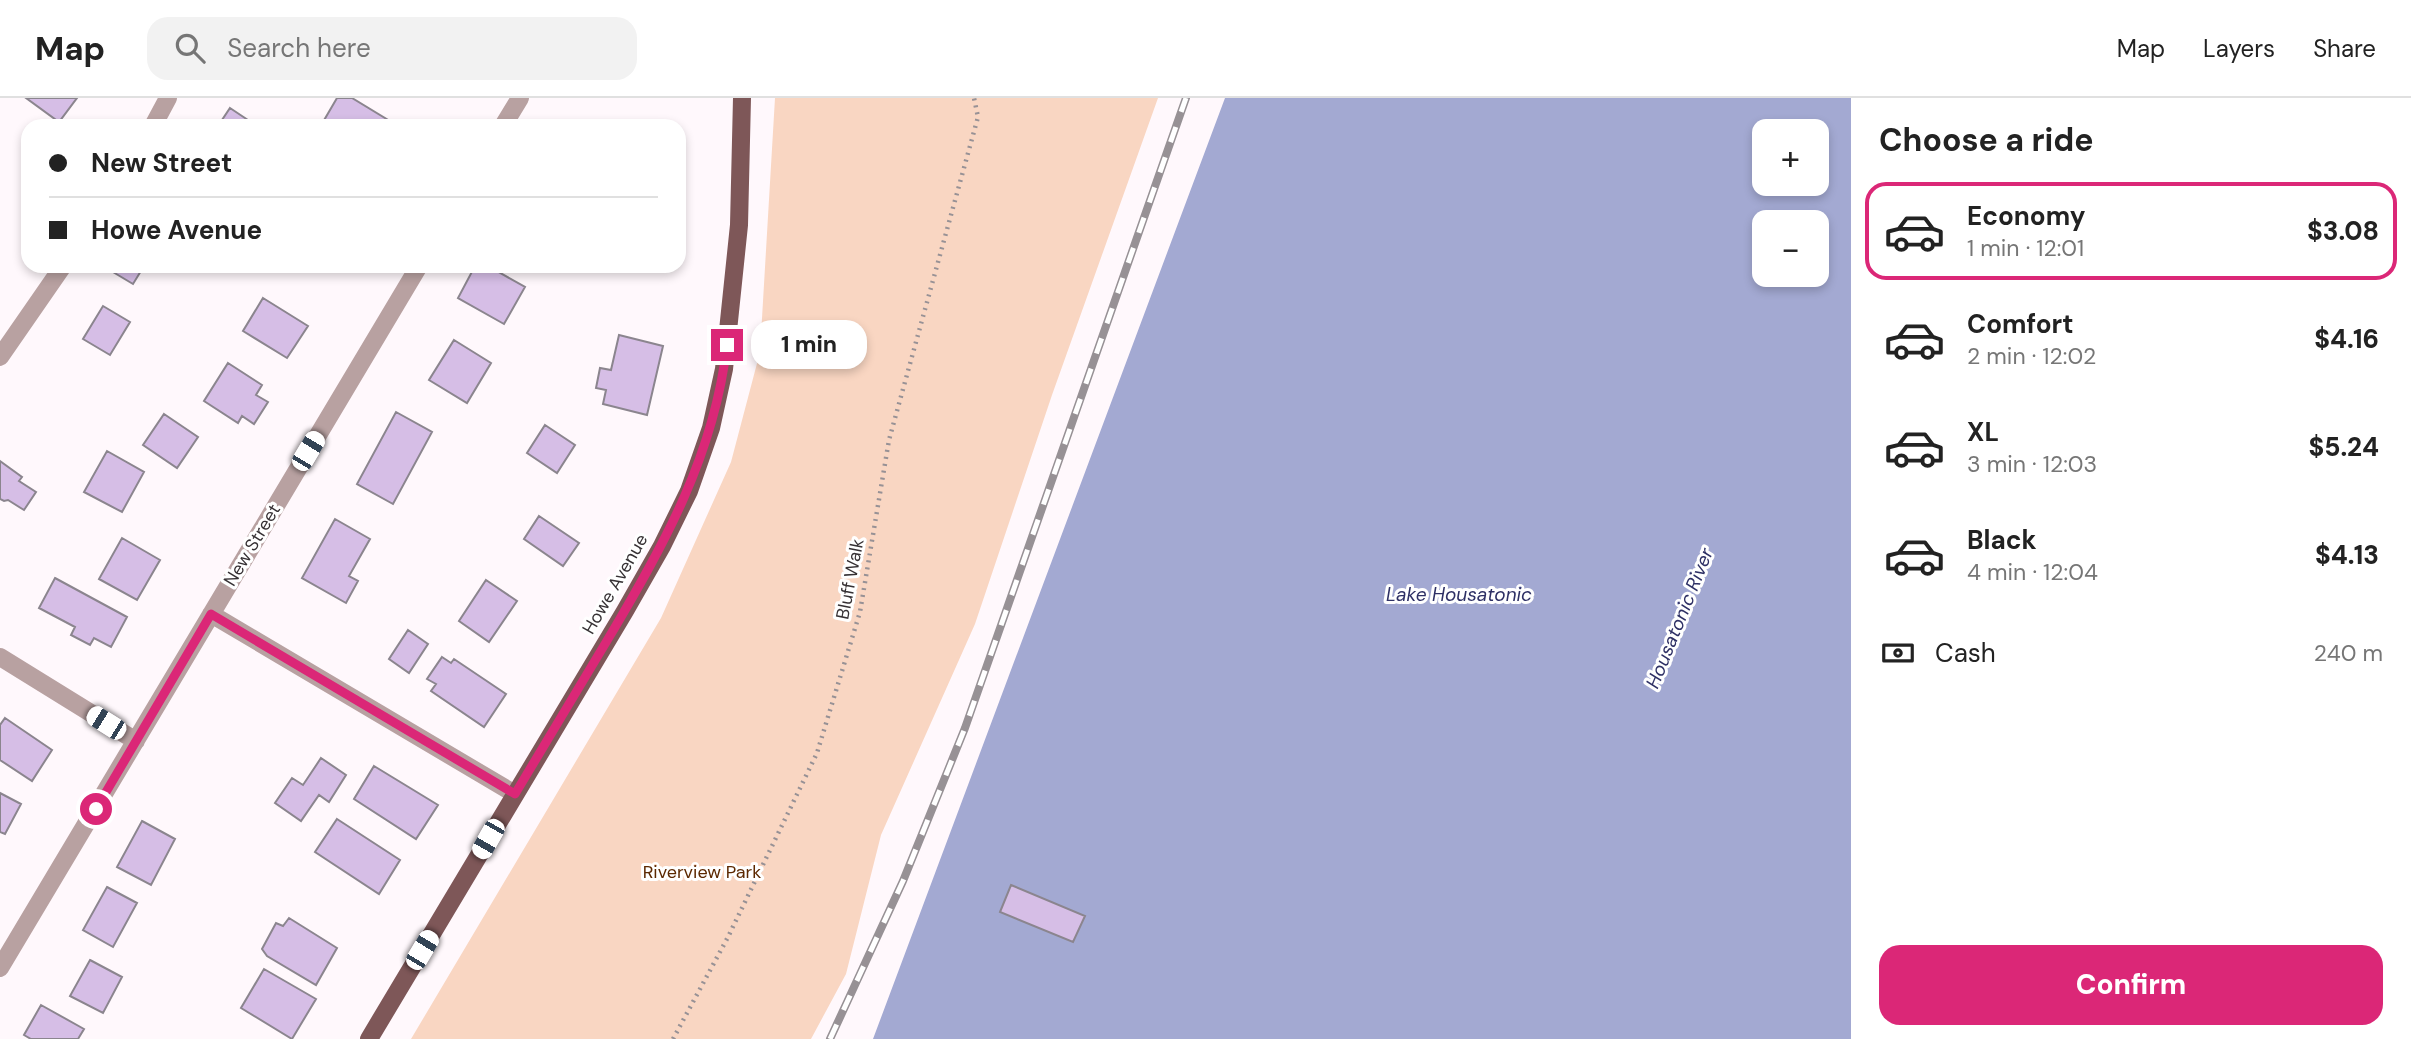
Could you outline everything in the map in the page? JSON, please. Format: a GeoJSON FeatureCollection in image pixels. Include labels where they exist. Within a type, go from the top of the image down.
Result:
{"type":"FeatureCollection","features":[{"type":"Feature","properties":{"kind":"main road","name":"Howe Avenue"},"geometry":{"type":"LineString","coordinates":[[369,1039],[662,546],[689,491],[711,428],[724,369],[739,225],[742,98]]}},
{"type":"Feature","properties":{"kind":"street"},"geometry":{"type":"LineString","coordinates":[[157,119],[168,98]]}},
{"type":"Feature","properties":{"kind":"street"},"geometry":{"type":"LineString","coordinates":[[507,119],[520,98]]}},
{"type":"Feature","properties":{"kind":"street"},"geometry":{"type":"LineString","coordinates":[[0,357],[58,273]]}},
{"type":"Feature","properties":{"kind":"street","name":"New Street"},"geometry":{"type":"LineString","coordinates":[[0,968],[415,273]]}},
{"type":"Feature","properties":{"kind":"street"},"geometry":{"type":"LineString","coordinates":[[211,614],[515,794]]}},
{"type":"Feature","properties":{"kind":"street"},"geometry":{"type":"LineString","coordinates":[[0,657],[136,741]]}},
{"type":"Feature","properties":{"kind":"path","name":"Bluff Walk"},"geometry":{"type":"LineString","coordinates":[[673,1039],[728,937],[817,753],[860,612],[889,440],[978,117],[974,98]]}},
{"type":"Feature","properties":{"kind":"green space","name":"Riverview Park"},"geometry":{"type":"Polygon","coordinates":[[[775,98],[1158,98],[1052,395],[975,624],[881,835],[846,974],[811,1039],[411,1039],[661,618],[731,462],[760,352],[775,98]]]}},
{"type":"Feature","properties":{"kind":"water","name":"Lake Housatonic"},"geometry":{"type":"Polygon","coordinates":[[[1225,98],[1851,98],[1851,1039],[873,1039],[1225,98]]]}},
{"type":"Feature","properties":{"kind":"building"},"geometry":{"type":"Polygon","coordinates":[[[26,98],[77,98],[61,119],[55,119],[26,98]]]}},
{"type":"Feature","properties":{"kind":"building"},"geometry":{"type":"Polygon","coordinates":[[[337,98],[352,98],[386,119],[325,119],[337,98]]]}},
{"type":"Feature","properties":{"kind":"building"},"geometry":{"type":"Polygon","coordinates":[[[230,108],[246,119],[223,119],[230,108]]]}},
{"type":"Feature","properties":{"kind":"building"},"geometry":{"type":"Polygon","coordinates":[[[115,273],[140,273],[133,284],[115,273]]]}},
{"type":"Feature","properties":{"kind":"building"},"geometry":{"type":"Polygon","coordinates":[[[471,273],[500,273],[525,287],[504,324],[458,298],[471,273]]]}},
{"type":"Feature","properties":{"kind":"building"},"geometry":{"type":"Polygon","coordinates":[[[263,298],[308,326],[287,358],[243,331],[263,298]]]}},
{"type":"Feature","properties":{"kind":"building"},"geometry":{"type":"Polygon","coordinates":[[[103,306],[130,322],[110,355],[83,339],[103,306]]]}},
{"type":"Feature","properties":{"kind":"building"},"geometry":{"type":"Polygon","coordinates":[[[619,335],[663,346],[647,415],[603,404],[606,390],[596,388],[600,368],[611,370],[619,335]]]}},
{"type":"Feature","properties":{"kind":"building"},"geometry":{"type":"Polygon","coordinates":[[[454,340],[491,363],[467,403],[429,380],[454,340]]]}},
{"type":"Feature","properties":{"kind":"building"},"geometry":{"type":"Polygon","coordinates":[[[228,363],[262,385],[256,395],[268,402],[254,424],[242,416],[238,423],[204,401],[228,363]]]}},
{"type":"Feature","properties":{"kind":"building"},"geometry":{"type":"Polygon","coordinates":[[[396,412],[432,432],[393,504],[357,484],[396,412]]]}},
{"type":"Feature","properties":{"kind":"building"},"geometry":{"type":"Polygon","coordinates":[[[164,414],[198,437],[177,468],[143,445],[164,414]]]}},
{"type":"Feature","properties":{"kind":"building"},"geometry":{"type":"Polygon","coordinates":[[[545,425],[575,445],[557,473],[527,453],[545,425]]]}},
{"type":"Feature","properties":{"kind":"building"},"geometry":{"type":"Polygon","coordinates":[[[107,451],[144,472],[122,512],[84,492],[107,451]]]}},
{"type":"Feature","properties":{"kind":"building"},"geometry":{"type":"Polygon","coordinates":[[[0,461],[22,477],[19,481],[36,492],[24,510],[8,500],[0,499],[0,461]]]}},
{"type":"Feature","properties":{"kind":"building"},"geometry":{"type":"Polygon","coordinates":[[[539,516],[579,543],[563,566],[524,539],[539,516]]]}},
{"type":"Feature","properties":{"kind":"building"},"geometry":{"type":"Polygon","coordinates":[[[335,519],[370,539],[349,576],[358,581],[346,603],[302,578],[335,519]]]}},
{"type":"Feature","properties":{"kind":"building"},"geometry":{"type":"Polygon","coordinates":[[[122,538],[160,560],[137,600],[99,579],[122,538]]]}},
{"type":"Feature","properties":{"kind":"building"},"geometry":{"type":"Polygon","coordinates":[[[55,578],[127,617],[111,647],[94,638],[90,645],[71,635],[75,627],[39,608],[55,578]]]}},
{"type":"Feature","properties":{"kind":"building"},"geometry":{"type":"Polygon","coordinates":[[[486,580],[517,601],[489,642],[459,621],[486,580]]]}},
{"type":"Feature","properties":{"kind":"building"},"geometry":{"type":"Polygon","coordinates":[[[408,630],[428,644],[409,673],[389,659],[408,630]]]}},
{"type":"Feature","properties":{"kind":"building"},"geometry":{"type":"Polygon","coordinates":[[[442,657],[451,663],[454,659],[506,694],[484,727],[431,691],[436,684],[427,679],[442,657]]]}},
{"type":"Feature","properties":{"kind":"building"},"geometry":{"type":"Polygon","coordinates":[[[5,718],[52,750],[32,781],[0,760],[0,725],[5,718]]]}},
{"type":"Feature","properties":{"kind":"building"},"geometry":{"type":"Polygon","coordinates":[[[321,758],[346,775],[329,802],[319,795],[301,821],[275,803],[292,778],[303,785],[321,758]]]}},
{"type":"Feature","properties":{"kind":"building"},"geometry":{"type":"Polygon","coordinates":[[[374,766],[438,805],[416,839],[354,799],[374,766]]]}},
{"type":"Feature","properties":{"kind":"building"},"geometry":{"type":"Polygon","coordinates":[[[0,793],[21,804],[5,834],[0,832],[0,793]]]}},
{"type":"Feature","properties":{"kind":"building"},"geometry":{"type":"Polygon","coordinates":[[[337,819],[400,860],[379,894],[315,852],[337,819]]]}},
{"type":"Feature","properties":{"kind":"building"},"geometry":{"type":"Polygon","coordinates":[[[142,821],[175,839],[151,885],[117,867],[142,821]]]}},
{"type":"Feature","properties":{"kind":"building"},"geometry":{"type":"Polygon","coordinates":[[[1011,885],[1085,916],[1073,942],[1000,912],[1011,885]]]}},
{"type":"Feature","properties":{"kind":"building"},"geometry":{"type":"Polygon","coordinates":[[[107,887],[137,903],[113,947],[83,930],[107,887]]]}},
{"type":"Feature","properties":{"kind":"building"},"geometry":{"type":"Polygon","coordinates":[[[289,918],[337,948],[316,985],[267,956],[262,949],[276,923],[283,926],[289,918]]]}},
{"type":"Feature","properties":{"kind":"building"},"geometry":{"type":"Polygon","coordinates":[[[90,960],[122,977],[103,1013],[70,996],[90,960]]]}},
{"type":"Feature","properties":{"kind":"building"},"geometry":{"type":"Polygon","coordinates":[[[264,969],[316,999],[292,1039],[241,1008],[264,969]]]}},
{"type":"Feature","properties":{"kind":"building"},"geometry":{"type":"Polygon","coordinates":[[[41,1005],[84,1029],[78,1039],[31,1039],[24,1035],[41,1005]]]}},
{"type":"Feature","properties":{"kind":"railway"},"geometry":{"type":"LineString","coordinates":[[830,1039],[903,881],[965,728],[1186,98]]}},
{"type":"Feature","properties":{"kind":"route"},"geometry":{"type":"LineString","coordinates":[[96,809],[211,614],[515,794],[662,546],[689,491],[711,428],[727,345]]}},
{"type":"Feature","properties":{"kind":"water label","name":"Housatonic River"},"geometry":{"type":"Point","coordinates":[1679,618]}}]}
